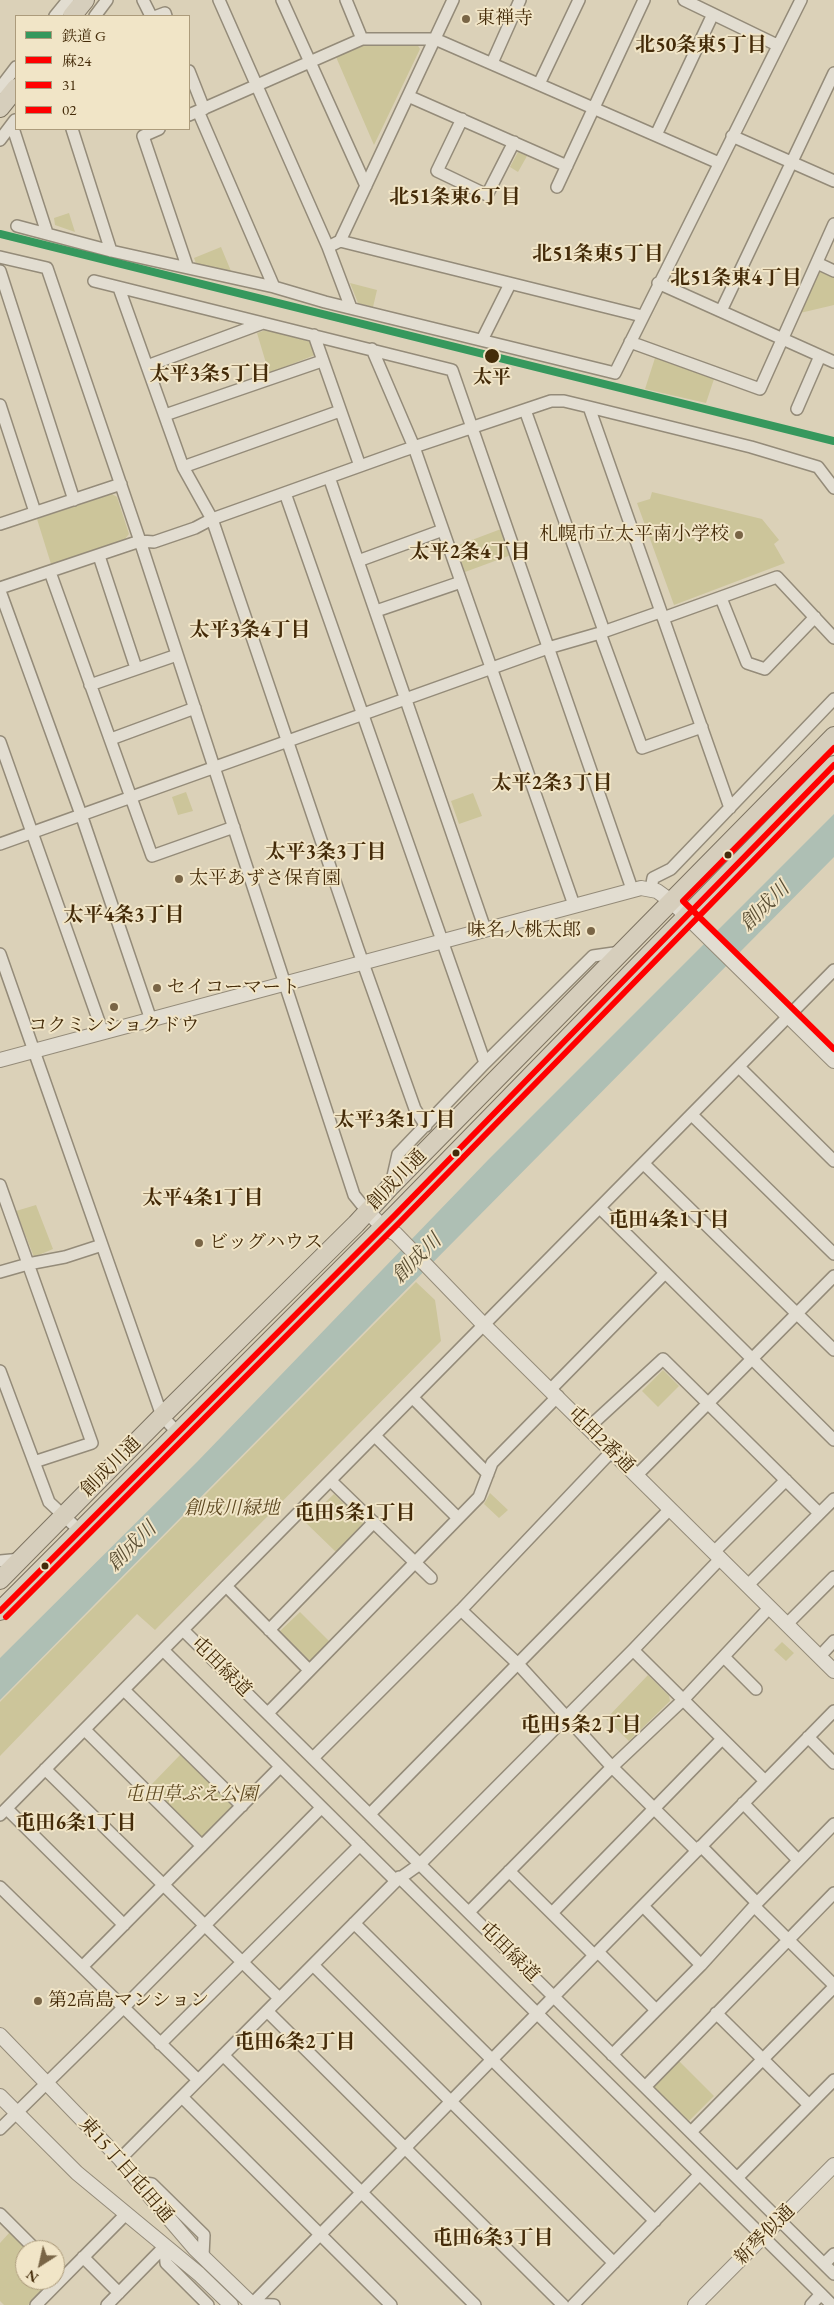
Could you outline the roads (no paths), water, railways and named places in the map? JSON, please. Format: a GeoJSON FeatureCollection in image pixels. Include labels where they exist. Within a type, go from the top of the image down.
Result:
{"type":"FeatureCollection","features":[{"type":"Feature","properties":{"kind":"main road"},"geometry":{"type":"LineString","coordinates":[[73,15],[85,0]]}},
{"type":"Feature","properties":{"kind":"main road","name":"創成川通"},"geometry":{"type":"LineString","coordinates":[[0,1580],[356,1224],[390,1186],[834,736]]}},
{"type":"Feature","properties":{"kind":"main road","name":"創成川通"},"geometry":{"type":"LineString","coordinates":[[0,1611],[383,1227],[834,765]]}},
{"type":"Feature","properties":{"kind":"street"},"geometry":{"type":"LineString","coordinates":[[56,15],[68,0]]}},
{"type":"Feature","properties":{"kind":"street"},"geometry":{"type":"LineString","coordinates":[[95,15],[107,0]]}},
{"type":"Feature","properties":{"kind":"street"},"geometry":{"type":"LineString","coordinates":[[142,0],[150,15]]}},
{"type":"Feature","properties":{"kind":"street"},"geometry":{"type":"LineString","coordinates":[[219,0],[328,247],[351,308]]}},
{"type":"Feature","properties":{"kind":"street"},"geometry":{"type":"LineString","coordinates":[[282,0],[366,186]]}},
{"type":"Feature","properties":{"kind":"street"},"geometry":{"type":"LineString","coordinates":[[346,0],[362,39]]}},
{"type":"Feature","properties":{"kind":"street"},"geometry":{"type":"LineString","coordinates":[[328,247],[340,241],[453,0]]}},
{"type":"Feature","properties":{"kind":"street"},"geometry":{"type":"LineString","coordinates":[[492,63],[520,0]]}},
{"type":"Feature","properties":{"kind":"street"},"geometry":{"type":"LineString","coordinates":[[539,84],[579,0]]}},
{"type":"Feature","properties":{"kind":"street"},"geometry":{"type":"LineString","coordinates":[[556,187],[644,0]]}},
{"type":"Feature","properties":{"kind":"street"},"geometry":{"type":"LineString","coordinates":[[684,0],[777,45]]}},
{"type":"Feature","properties":{"kind":"street"},"geometry":{"type":"LineString","coordinates":[[17,226],[111,251],[187,266],[615,373],[658,283],[801,0]]}},
{"type":"Feature","properties":{"kind":"street"},"geometry":{"type":"LineString","coordinates":[[656,135],[713,14]]}},
{"type":"Feature","properties":{"kind":"street"},"geometry":{"type":"LineString","coordinates":[[197,112],[362,39],[435,38],[719,163]]}},
{"type":"Feature","properties":{"kind":"street"},"geometry":{"type":"LineString","coordinates":[[6,95],[15,70]]}},
{"type":"Feature","properties":{"kind":"street"},"geometry":{"type":"LineString","coordinates":[[721,311],[834,73]]}},
{"type":"Feature","properties":{"kind":"street"},"geometry":{"type":"LineString","coordinates":[[190,76],[197,112],[274,288]]}},
{"type":"Feature","properties":{"kind":"street"},"geometry":{"type":"LineString","coordinates":[[408,96],[567,166]]}},
{"type":"Feature","properties":{"kind":"street"},"geometry":{"type":"LineString","coordinates":[[462,119],[437,171],[487,195],[514,142]]}},
{"type":"Feature","properties":{"kind":"street"},"geometry":{"type":"LineString","coordinates":[[0,140],[14,122]]}},
{"type":"Feature","properties":{"kind":"street"},"geometry":{"type":"LineString","coordinates":[[16,130],[47,233]]}},
{"type":"Feature","properties":{"kind":"street"},"geometry":{"type":"LineString","coordinates":[[72,130],[111,251]]}},
{"type":"Feature","properties":{"kind":"street"},"geometry":{"type":"LineString","coordinates":[[146,132],[143,136],[187,266]]}},
{"type":"Feature","properties":{"kind":"street"},"geometry":{"type":"LineString","coordinates":[[732,136],[834,181]]}},
{"type":"Feature","properties":{"kind":"street"},"geometry":{"type":"LineString","coordinates":[[630,342],[760,388],[834,224]]}},
{"type":"Feature","properties":{"kind":"street"},"geometry":{"type":"LineString","coordinates":[[340,241],[642,316]]}},
{"type":"Feature","properties":{"kind":"street"},"geometry":{"type":"LineString","coordinates":[[0,256],[48,268],[286,983],[354,1195],[367,1211]]}},
{"type":"Feature","properties":{"kind":"street"},"geometry":{"type":"LineString","coordinates":[[817,263],[834,271]]}},
{"type":"Feature","properties":{"kind":"street"},"geometry":{"type":"LineString","coordinates":[[0,270],[74,500]]}},
{"type":"Feature","properties":{"kind":"street"},"geometry":{"type":"LineString","coordinates":[[94,281],[452,370],[632,889]]}},
{"type":"Feature","properties":{"kind":"street"},"geometry":{"type":"LineString","coordinates":[[658,283],[834,362]]}},
{"type":"Feature","properties":{"kind":"street"},"geometry":{"type":"LineString","coordinates":[[482,340],[510,284]]}},
{"type":"Feature","properties":{"kind":"street"},"geometry":{"type":"LineString","coordinates":[[119,288],[183,466],[212,519],[363,962],[415,1109],[426,1126]]}},
{"type":"Feature","properties":{"kind":"street"},"geometry":{"type":"LineString","coordinates":[[147,366],[263,323]]}},
{"type":"Feature","properties":{"kind":"street"},"geometry":{"type":"LineString","coordinates":[[314,335],[360,466]]}},
{"type":"Feature","properties":{"kind":"street"},"geometry":{"type":"LineString","coordinates":[[372,349],[414,447],[574,905]]}},
{"type":"Feature","properties":{"kind":"street"},"geometry":{"type":"LineString","coordinates":[[797,410],[820,356]]}},
{"type":"Feature","properties":{"kind":"street"},"geometry":{"type":"LineString","coordinates":[[165,415],[322,360]]}},
{"type":"Feature","properties":{"kind":"street"},"geometry":{"type":"LineString","coordinates":[[151,1020],[0,589],[140,541],[154,542],[329,477],[551,401],[590,407],[751,447],[818,467],[834,488]]}},
{"type":"Feature","properties":{"kind":"street"},"geometry":{"type":"LineString","coordinates":[[0,406],[35,512]]}},
{"type":"Feature","properties":{"kind":"street"},"geometry":{"type":"LineString","coordinates":[[590,407],[661,615],[730,808]]}},
{"type":"Feature","properties":{"kind":"street"},"geometry":{"type":"LineString","coordinates":[[525,410],[642,748],[702,727]]}},
{"type":"Feature","properties":{"kind":"street"},"geometry":{"type":"LineString","coordinates":[[183,466],[340,411]]}},
{"type":"Feature","properties":{"kind":"street"},"geometry":{"type":"LineString","coordinates":[[329,477],[485,929]]}},
{"type":"Feature","properties":{"kind":"street"},"geometry":{"type":"LineString","coordinates":[[0,524],[120,484]]}},
{"type":"Feature","properties":{"kind":"street"},"geometry":{"type":"LineString","coordinates":[[285,493],[486,1063]]}},
{"type":"Feature","properties":{"kind":"street"},"geometry":{"type":"LineString","coordinates":[[358,561],[443,530]]}},
{"type":"Feature","properties":{"kind":"street"},"geometry":{"type":"LineString","coordinates":[[99,556],[136,668]]}},
{"type":"Feature","properties":{"kind":"street"},"geometry":{"type":"LineString","coordinates":[[50,572],[152,856],[234,827]]}},
{"type":"Feature","properties":{"kind":"street"},"geometry":{"type":"LineString","coordinates":[[0,844],[548,648],[721,598],[777,577],[834,638]]}},
{"type":"Feature","properties":{"kind":"street"},"geometry":{"type":"LineString","coordinates":[[376,611],[461,582]]}},
{"type":"Feature","properties":{"kind":"street"},"geometry":{"type":"LineString","coordinates":[[721,598],[747,663],[765,669],[815,617]]}},
{"type":"Feature","properties":{"kind":"street"},"geometry":{"type":"LineString","coordinates":[[90,685],[177,655]]}},
{"type":"Feature","properties":{"kind":"street"},"geometry":{"type":"LineString","coordinates":[[651,890],[653,878],[671,869],[834,699]]}},
{"type":"Feature","properties":{"kind":"street"},"geometry":{"type":"LineString","coordinates":[[111,739],[195,708]]}},
{"type":"Feature","properties":{"kind":"street"},"geometry":{"type":"LineString","coordinates":[[0,742],[103,1033]]}},
{"type":"Feature","properties":{"kind":"street"},"geometry":{"type":"LineString","coordinates":[[0,1060],[632,889],[651,890],[671,901],[834,1061]]}},
{"type":"Feature","properties":{"kind":"street"},"geometry":{"type":"LineString","coordinates":[[390,1186],[398,1154],[486,1063],[593,956],[621,952]]}},
{"type":"Feature","properties":{"kind":"street"},"geometry":{"type":"LineString","coordinates":[[0,954],[162,1416],[178,1433]]}},
{"type":"Feature","properties":{"kind":"street"},"geometry":{"type":"LineString","coordinates":[[124,1925],[3,1812],[414,1398],[483,1324],[644,1164],[834,970]]}},
{"type":"Feature","properties":{"kind":"street"},"geometry":{"type":"LineString","coordinates":[[739,1067],[834,1161]]}},
{"type":"Feature","properties":{"kind":"street"},"geometry":{"type":"LineString","coordinates":[[692,1115],[834,1254]]}},
{"type":"Feature","properties":{"kind":"street"},"geometry":{"type":"LineString","coordinates":[[644,1164],[834,1350]]}},
{"type":"Feature","properties":{"kind":"street"},"geometry":{"type":"LineString","coordinates":[[0,1185],[92,1443],[34,1462]]}},
{"type":"Feature","properties":{"kind":"street"},"geometry":{"type":"LineString","coordinates":[[600,1208],[664,1274],[834,1440]]}},
{"type":"Feature","properties":{"kind":"street","name":"屯田2番通"},"geometry":{"type":"LineString","coordinates":[[367,1211],[383,1227],[401,1240],[483,1324],[834,1671]]}},
{"type":"Feature","properties":{"kind":"street"},"geometry":{"type":"LineString","coordinates":[[0,1272],[28,1264],[66,1257],[102,1245]]}},
{"type":"Feature","properties":{"kind":"street"},"geometry":{"type":"LineString","coordinates":[[268,1713],[479,1497],[492,1463],[664,1274]]}},
{"type":"Feature","properties":{"kind":"street"},"geometry":{"type":"LineString","coordinates":[[636,1475],[834,1276]]}},
{"type":"Feature","properties":{"kind":"street"},"geometry":{"type":"LineString","coordinates":[[589,1427],[663,1359],[819,1513]]}},
{"type":"Feature","properties":{"kind":"street"},"geometry":{"type":"LineString","coordinates":[[0,1371],[50,1502],[80,1532]]}},
{"type":"Feature","properties":{"kind":"street"},"geometry":{"type":"LineString","coordinates":[[414,1398],[488,1474]]}},
{"type":"Feature","properties":{"kind":"street"},"geometry":{"type":"LineString","coordinates":[[375,1436],[458,1518]]}},
{"type":"Feature","properties":{"kind":"street"},"geometry":{"type":"LineString","coordinates":[[313,1758],[461,1610],[612,1451]]}},
{"type":"Feature","properties":{"kind":"street"},"geometry":{"type":"LineString","coordinates":[[120,2159],[397,1879],[420,1864],[633,1650],[786,1480]]}},
{"type":"Feature","properties":{"kind":"street"},"geometry":{"type":"LineString","coordinates":[[331,1481],[431,1578]]}},
{"type":"Feature","properties":{"kind":"street"},"geometry":{"type":"LineString","coordinates":[[748,1585],[834,1499]]}},
{"type":"Feature","properties":{"kind":"street"},"geometry":{"type":"LineString","coordinates":[[370,1814],[670,1509]]}},
{"type":"Feature","properties":{"kind":"street"},"geometry":{"type":"LineString","coordinates":[[269,1630],[374,1522]]}},
{"type":"Feature","properties":{"kind":"street"},"geometry":{"type":"LineString","coordinates":[[0,1561],[21,1559]]}},
{"type":"Feature","properties":{"kind":"street"},"geometry":{"type":"LineString","coordinates":[[787,1624],[834,1576]]}},
{"type":"Feature","properties":{"kind":"street"},"geometry":{"type":"LineString","coordinates":[[226,1586],[309,1670]]}},
{"type":"Feature","properties":{"kind":"street"},"geometry":{"type":"LineString","coordinates":[[469,1912],[612,1767],[683,1700],[770,1607]]}},
{"type":"Feature","properties":{"kind":"street"},"geometry":{"type":"LineString","coordinates":[[461,1610],[518,1664],[612,1767],[699,1848],[834,1986],[691,2132]]}},
{"type":"Feature","properties":{"kind":"street","name":"屯田緑道"},"geometry":{"type":"LineString","coordinates":[[184,1630],[834,2274]]}},
{"type":"Feature","properties":{"kind":"street"},"geometry":{"type":"LineString","coordinates":[[820,1656],[834,1641]]}},
{"type":"Feature","properties":{"kind":"street"},"geometry":{"type":"LineString","coordinates":[[163,1650],[321,1808],[537,2014],[832,2305]]}},
{"type":"Feature","properties":{"kind":"street"},"geometry":{"type":"LineString","coordinates":[[633,1650],[765,1781]]}},
{"type":"Feature","properties":{"kind":"street"},"geometry":{"type":"LineString","coordinates":[[724,1657],[756,1689]]}},
{"type":"Feature","properties":{"kind":"street"},"geometry":{"type":"LineString","coordinates":[[124,1690],[242,1806]]}},
{"type":"Feature","properties":{"kind":"street"},"geometry":{"type":"LineString","coordinates":[[252,2305],[320,2233],[834,1711]]}},
{"type":"Feature","properties":{"kind":"street"},"geometry":{"type":"LineString","coordinates":[[85,1730],[202,1846]]}},
{"type":"Feature","properties":{"kind":"street"},"geometry":{"type":"LineString","coordinates":[[808,1737],[834,1763]]}},
{"type":"Feature","properties":{"kind":"street"},"geometry":{"type":"LineString","coordinates":[[552,1913],[722,1739]]}},
{"type":"Feature","properties":{"kind":"street"},"geometry":{"type":"LineString","coordinates":[[82,1967],[280,1767]]}},
{"type":"Feature","properties":{"kind":"street"},"geometry":{"type":"LineString","coordinates":[[45,1769],[279,1998]]}},
{"type":"Feature","properties":{"kind":"street"},"geometry":{"type":"LineString","coordinates":[[743,1803],[798,1860]]}},
{"type":"Feature","properties":{"kind":"street"},"geometry":{"type":"LineString","coordinates":[[0,2129],[321,1808]]}},
{"type":"Feature","properties":{"kind":"street"},"geometry":{"type":"LineString","coordinates":[[612,2055],[701,1965],[755,1905],[834,1824]]}},
{"type":"Feature","properties":{"kind":"street"},"geometry":{"type":"LineString","coordinates":[[160,2044],[360,1845]]}},
{"type":"Feature","properties":{"kind":"street"},"geometry":{"type":"LineString","coordinates":[[510,1871],[656,2010]]}},
{"type":"Feature","properties":{"kind":"street"},"geometry":{"type":"LineString","coordinates":[[0,1887],[198,2080]]}},
{"type":"Feature","properties":{"kind":"street"},"geometry":{"type":"LineString","coordinates":[[645,2087],[834,1893]]}},
{"type":"Feature","properties":{"kind":"street"},"geometry":{"type":"LineString","coordinates":[[643,1906],[701,1965]]}},
{"type":"Feature","properties":{"kind":"street"},"geometry":{"type":"LineString","coordinates":[[354,1923],[655,2221]]}},
{"type":"Feature","properties":{"kind":"street"},"geometry":{"type":"LineString","coordinates":[[313,1965],[614,2264]]}},
{"type":"Feature","properties":{"kind":"street"},"geometry":{"type":"LineString","coordinates":[[267,2012],[563,2305]]}},
{"type":"Feature","properties":{"kind":"street"},"geometry":{"type":"LineString","coordinates":[[716,2013],[809,2105]]}},
{"type":"Feature","properties":{"kind":"street","name":"東15丁目屯田通"},"geometry":{"type":"LineString","coordinates":[[0,2035],[120,2159],[203,2256],[252,2305]]}},
{"type":"Feature","properties":{"kind":"street"},"geometry":{"type":"LineString","coordinates":[[223,2055],[475,2305]]}},
{"type":"Feature","properties":{"kind":"street"},"geometry":{"type":"LineString","coordinates":[[737,2178],[834,2080]]}},
{"type":"Feature","properties":{"kind":"street","name":"東15丁目屯田通"},"geometry":{"type":"LineString","coordinates":[[0,2096],[77,2173],[199,2274],[231,2305]]}},
{"type":"Feature","properties":{"kind":"street"},"geometry":{"type":"LineString","coordinates":[[182,2098],[391,2305]]}},
{"type":"Feature","properties":{"kind":"street","name":"新琴似通"},"geometry":{"type":"LineString","coordinates":[[695,2305],[834,2165]]}},
{"type":"Feature","properties":{"kind":"street"},"geometry":{"type":"LineString","coordinates":[[573,2305],[699,2175]]}},
{"type":"Feature","properties":{"kind":"street"},"geometry":{"type":"LineString","coordinates":[[0,2214],[26,2240]]}},
{"type":"Feature","properties":{"kind":"street"},"geometry":{"type":"LineString","coordinates":[[65,2269],[83,2257],[126,2214]]}},
{"type":"Feature","properties":{"kind":"street"},"geometry":{"type":"LineString","coordinates":[[108,2305],[165,2246]]}},
{"type":"Feature","properties":{"kind":"street"},"geometry":{"type":"LineString","coordinates":[[165,2246],[166,2263],[208,2305]]}},
{"type":"Feature","properties":{"kind":"street"},"geometry":{"type":"LineString","coordinates":[[824,2264],[834,2254]]}},
{"type":"Feature","properties":{"kind":"street"},"geometry":{"type":"LineString","coordinates":[[83,2257],[119,2293]]}},
{"type":"Feature","properties":{"kind":"street"},"geometry":{"type":"LineString","coordinates":[[36,2305],[47,2290]]}},
{"type":"Feature","properties":{"kind":"street"},"geometry":{"type":"LineString","coordinates":[[811,2305],[821,2294]]}},
{"type":"Feature","properties":{"kind":"street"},"geometry":{"type":"LineString","coordinates":[[252,2305],[274,2305]]}},
{"type":"Feature","properties":{"kind":"water","name":"創成川"},"geometry":{"type":"Polygon","coordinates":[[[834,814],[834,857],[0,1700],[0,1658],[197,1462],[488,1160],[834,814]]]}},
{"type":"Feature","properties":{"kind":"rail line","name":"G"},"geometry":{"type":"LineString","coordinates":[[0,234],[834,441]]}},
{"type":"Feature","properties":{"kind":"place","name":"東禅寺"},"geometry":{"type":"Point","coordinates":[466,19]}},
{"type":"Feature","properties":{"kind":"place","name":"太平"},"geometry":{"type":"Point","coordinates":[492,356]}},
{"type":"Feature","properties":{"kind":"place","name":"札幌市立太平南小学校"},"geometry":{"type":"Point","coordinates":[739,535]}},
{"type":"Feature","properties":{"kind":"place","name":"太平あずさ保育園"},"geometry":{"type":"Point","coordinates":[179,879]}},
{"type":"Feature","properties":{"kind":"place","name":"味名人桃太郎"},"geometry":{"type":"Point","coordinates":[591,931]}},
{"type":"Feature","properties":{"kind":"place","name":"セイコーマート"},"geometry":{"type":"Point","coordinates":[157,988]}},
{"type":"Feature","properties":{"kind":"place","name":"コクミンショクドウ"},"geometry":{"type":"Point","coordinates":[114,1007]}},
{"type":"Feature","properties":{"kind":"place","name":"ビッグハウス"},"geometry":{"type":"Point","coordinates":[199,1243]}},
{"type":"Feature","properties":{"kind":"place","name":"第2高島マンション"},"geometry":{"type":"Point","coordinates":[38,2001]}},
{"type":"Feature","properties":{"kind":"district","name":"北50条東5丁目"},"geometry":{"type":"Point","coordinates":[701,46]}},
{"type":"Feature","properties":{"kind":"district","name":"北51条東6丁目"},"geometry":{"type":"Point","coordinates":[455,198]}},
{"type":"Feature","properties":{"kind":"district","name":"北51条東5丁目"},"geometry":{"type":"Point","coordinates":[598,255]}},
{"type":"Feature","properties":{"kind":"district","name":"北51条東4丁目"},"geometry":{"type":"Point","coordinates":[736,279]}},
{"type":"Feature","properties":{"kind":"district","name":"太平3条5丁目"},"geometry":{"type":"Point","coordinates":[210,375]}},
{"type":"Feature","properties":{"kind":"district","name":"太平2条4丁目"},"geometry":{"type":"Point","coordinates":[470,553]}},
{"type":"Feature","properties":{"kind":"district","name":"太平3条4丁目"},"geometry":{"type":"Point","coordinates":[250,631]}},
{"type":"Feature","properties":{"kind":"district","name":"太平2条3丁目"},"geometry":{"type":"Point","coordinates":[552,784]}},
{"type":"Feature","properties":{"kind":"district","name":"太平3条3丁目"},"geometry":{"type":"Point","coordinates":[326,853]}},
{"type":"Feature","properties":{"kind":"district","name":"太平4条3丁目"},"geometry":{"type":"Point","coordinates":[124,916]}},
{"type":"Feature","properties":{"kind":"district","name":"太平3条1丁目"},"geometry":{"type":"Point","coordinates":[395,1121]}},
{"type":"Feature","properties":{"kind":"district","name":"太平4条1丁目"},"geometry":{"type":"Point","coordinates":[203,1199]}},
{"type":"Feature","properties":{"kind":"district","name":"屯田4条1丁目"},"geometry":{"type":"Point","coordinates":[669,1221]}},
{"type":"Feature","properties":{"kind":"district","name":"屯田5条1丁目"},"geometry":{"type":"Point","coordinates":[355,1514]}},
{"type":"Feature","properties":{"kind":"district","name":"屯田5条2丁目"},"geometry":{"type":"Point","coordinates":[581,1726]}},
{"type":"Feature","properties":{"kind":"district","name":"屯田6条1丁目"},"geometry":{"type":"Point","coordinates":[76,1824]}},
{"type":"Feature","properties":{"kind":"district","name":"屯田6条2丁目"},"geometry":{"type":"Point","coordinates":[295,2043]}},
{"type":"Feature","properties":{"kind":"district","name":"屯田6条3丁目"},"geometry":{"type":"Point","coordinates":[493,2239]}},
{"type":"Feature","properties":{"kind":"park label","name":"創成川緑地"},"geometry":{"type":"Point","coordinates":[232,1509]}},
{"type":"Feature","properties":{"kind":"park label","name":"屯田草ぶえ公園"},"geometry":{"type":"Point","coordinates":[191,1795]}}]}
